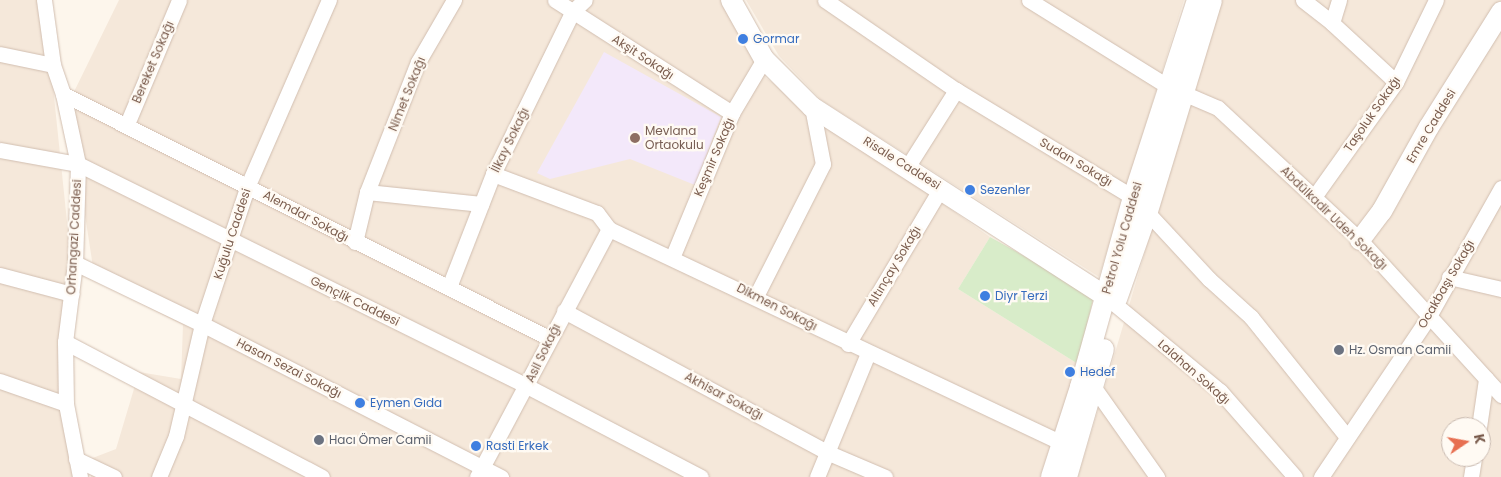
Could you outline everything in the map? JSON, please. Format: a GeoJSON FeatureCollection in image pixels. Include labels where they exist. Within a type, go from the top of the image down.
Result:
{"type":"FeatureCollection","features":[{"type":"Feature","properties":{"kind":"main road","name":"Risale Caddesi"},"geometry":{"type":"LineString","coordinates":[[731,0],[764,59],[812,107],[908,166],[1110,300]]}},
{"type":"Feature","properties":{"kind":"main road","name":"Petrol Yolu Caddesi"},"geometry":{"type":"LineString","coordinates":[[1110,300],[1148,211],[1197,0]]}},
{"type":"Feature","properties":{"kind":"main road","name":"Petrol Yolu Caddesi"},"geometry":{"type":"LineString","coordinates":[[1068,477],[1087,388],[1110,300],[1133,197],[1212,0]]}},
{"type":"Feature","properties":{"kind":"main road","name":"Emre Caddesi"},"geometry":{"type":"LineString","coordinates":[[1360,240],[1382,211],[1429,127],[1501,12]]}},
{"type":"Feature","properties":{"kind":"main road","name":"Petrol Yolu Caddesi"},"geometry":{"type":"LineString","coordinates":[[1051,477],[1062,443],[1087,388]]}},
{"type":"Feature","properties":{"kind":"street","name":"Orhangazi Caddesi"},"geometry":{"type":"LineString","coordinates":[[44,0],[53,65],[63,94],[78,164],[75,264],[65,342],[66,404],[80,477]]}},
{"type":"Feature","properties":{"kind":"street","name":"Bereket Sokağı"},"geometry":{"type":"LineString","coordinates":[[127,124],[179,0]]}},
{"type":"Feature","properties":{"kind":"street","name":"Kuğulu Caddesi"},"geometry":{"type":"LineString","coordinates":[[159,477],[185,404],[202,324],[248,185],[329,0]]}},
{"type":"Feature","properties":{"kind":"street","name":"Nimet Sokağı"},"geometry":{"type":"LineString","coordinates":[[355,242],[367,192],[418,62],[454,0]]}},
{"type":"Feature","properties":{"kind":"street","name":"Akşit Sokağı"},"geometry":{"type":"LineString","coordinates":[[555,0],[732,114]]}},
{"type":"Feature","properties":{"kind":"street","name":"İlkay Sokağı"},"geometry":{"type":"LineString","coordinates":[[449,287],[493,174],[573,11],[585,0]]}},
{"type":"Feature","properties":{"kind":"street","name":"Sudan Sokağı"},"geometry":{"type":"LineString","coordinates":[[825,0],[956,90],[1133,197],[1209,278],[1251,317],[1347,437]]}},
{"type":"Feature","properties":{"kind":"street","name":"Abdülkadir Udeh Sokağı"},"geometry":{"type":"LineString","coordinates":[[1029,0],[1176,90],[1218,108],[1360,240],[1501,395]]}},
{"type":"Feature","properties":{"kind":"street"},"geometry":{"type":"LineString","coordinates":[[1302,0],[1332,22],[1396,82]]}},
{"type":"Feature","properties":{"kind":"street"},"geometry":{"type":"LineString","coordinates":[[1332,22],[1339,0]]}},
{"type":"Feature","properties":{"kind":"street","name":"Taşoluk Sokağı"},"geometry":{"type":"LineString","coordinates":[[1314,197],[1396,82],[1436,0]]}},
{"type":"Feature","properties":{"kind":"street"},"geometry":{"type":"LineString","coordinates":[[0,54],[53,65]]}},
{"type":"Feature","properties":{"kind":"street","name":"Keşmir Sokağı"},"geometry":{"type":"LineString","coordinates":[[672,258],[732,114],[764,59]]}},
{"type":"Feature","properties":{"kind":"street"},"geometry":{"type":"LineString","coordinates":[[908,166],[956,90]]}},
{"type":"Feature","properties":{"kind":"street","name":"Alemdar Sokağı"},"geometry":{"type":"LineString","coordinates":[[63,94],[127,124],[355,242],[549,338]]}},
{"type":"Feature","properties":{"kind":"street"},"geometry":{"type":"LineString","coordinates":[[756,296],[823,164],[812,107]]}},
{"type":"Feature","properties":{"kind":"street","name":"Gençlik Caddesi"},"geometry":{"type":"LineString","coordinates":[[0,150],[78,164],[527,386],[701,477]]}},
{"type":"Feature","properties":{"kind":"street","name":"Dikmen Sokağı"},"geometry":{"type":"LineString","coordinates":[[493,174],[597,213],[609,228],[756,296],[848,344],[1062,443]]}},
{"type":"Feature","properties":{"kind":"street","name":"Altınçay Sokağı"},"geometry":{"type":"LineString","coordinates":[[848,344],[941,188]]}},
{"type":"Feature","properties":{"kind":"street","name":"Ocakbaşı Sokağı"},"geometry":{"type":"LineString","coordinates":[[1321,477],[1429,316],[1449,277],[1501,188]]}},
{"type":"Feature","properties":{"kind":"street"},"geometry":{"type":"LineString","coordinates":[[367,192],[481,204]]}},
{"type":"Feature","properties":{"kind":"street","name":"Asil Sokağı"},"geometry":{"type":"LineString","coordinates":[[480,472],[527,386],[549,338],[609,228]]}},
{"type":"Feature","properties":{"kind":"street","name":"Hasan Sezai Sokağı"},"geometry":{"type":"LineString","coordinates":[[75,264],[202,324],[480,472],[501,477]]}},
{"type":"Feature","properties":{"kind":"street"},"geometry":{"type":"LineString","coordinates":[[0,275],[72,294]]}},
{"type":"Feature","properties":{"kind":"street"},"geometry":{"type":"LineString","coordinates":[[1449,277],[1501,289]]}},
{"type":"Feature","properties":{"kind":"street","name":"Lalahan Sokağı"},"geometry":{"type":"LineString","coordinates":[[1110,300],[1220,391],[1296,477]]}},
{"type":"Feature","properties":{"kind":"street","name":"Akhisar Sokağı"},"geometry":{"type":"LineString","coordinates":[[564,311],[829,453],[885,477]]}},
{"type":"Feature","properties":{"kind":"street"},"geometry":{"type":"LineString","coordinates":[[65,342],[322,477]]}},
{"type":"Feature","properties":{"kind":"street"},"geometry":{"type":"LineString","coordinates":[[817,477],[829,453],[868,353]]}},
{"type":"Feature","properties":{"kind":"street"},"geometry":{"type":"LineString","coordinates":[[1480,417],[1486,379]]}},
{"type":"Feature","properties":{"kind":"street"},"geometry":{"type":"LineString","coordinates":[[0,381],[66,404]]}},
{"type":"Feature","properties":{"kind":"street"},"geometry":{"type":"LineString","coordinates":[[1087,388],[1157,477]]}},
{"type":"Feature","properties":{"kind":"street"},"geometry":{"type":"LineString","coordinates":[[76,459],[114,477]]}},
{"type":"Feature","properties":{"kind":"shaded area"},"geometry":{"type":"Polygon","coordinates":[[[0,0],[44,0],[72,270],[61,380],[77,477],[0,477],[0,0]]]}},
{"type":"Feature","properties":{"kind":"shaded area"},"geometry":{"type":"Polygon","coordinates":[[[119,0],[723,0],[766,78],[990,237],[958,289],[1078,364],[1040,477],[91,477],[90,459],[116,449],[139,372],[181,379],[183,325],[95,280],[68,104],[119,0]]]}},
{"type":"Feature","properties":{"kind":"shaded area"},"geometry":{"type":"Polygon","coordinates":[[[746,0],[1184,0],[1099,277],[821,100],[779,56],[746,0]]]}},
{"type":"Feature","properties":{"kind":"shaded area"},"geometry":{"type":"Polygon","coordinates":[[[1220,0],[1501,0],[1501,477],[1078,477],[1220,0]]]}},
{"type":"Feature","properties":{"kind":"shaded area","name":"Mevlana Ortaokulu"},"geometry":{"type":"Polygon","coordinates":[[[604,52],[721,117],[695,185],[630,159],[550,179],[537,173],[604,52]]]}},
{"type":"Feature","properties":{"kind":"green space"},"geometry":{"type":"Polygon","coordinates":[[[990,237],[1094,295],[1078,364],[958,289],[990,237]]]}},
{"type":"Feature","properties":{"kind":"place","name":"Gormar"},"geometry":{"type":"Point","coordinates":[743,39]}},
{"type":"Feature","properties":{"kind":"place","name":"Mevlana Ortaokulu"},"geometry":{"type":"Point","coordinates":[635,138]}},
{"type":"Feature","properties":{"kind":"place","name":"Sezenler"},"geometry":{"type":"Point","coordinates":[970,190]}},
{"type":"Feature","properties":{"kind":"place","name":"Diyr Terzi"},"geometry":{"type":"Point","coordinates":[985,296]}},
{"type":"Feature","properties":{"kind":"place","name":"Hz. Osman Camii"},"geometry":{"type":"Point","coordinates":[1339,350]}},
{"type":"Feature","properties":{"kind":"place","name":"Hedef"},"geometry":{"type":"Point","coordinates":[1070,372]}},
{"type":"Feature","properties":{"kind":"place","name":"Eymen Gıda"},"geometry":{"type":"Point","coordinates":[360,403]}},
{"type":"Feature","properties":{"kind":"place","name":"Hacı Ömer Camii"},"geometry":{"type":"Point","coordinates":[319,440]}},
{"type":"Feature","properties":{"kind":"place","name":"Rasti Erkek"},"geometry":{"type":"Point","coordinates":[476,446]}}]}
